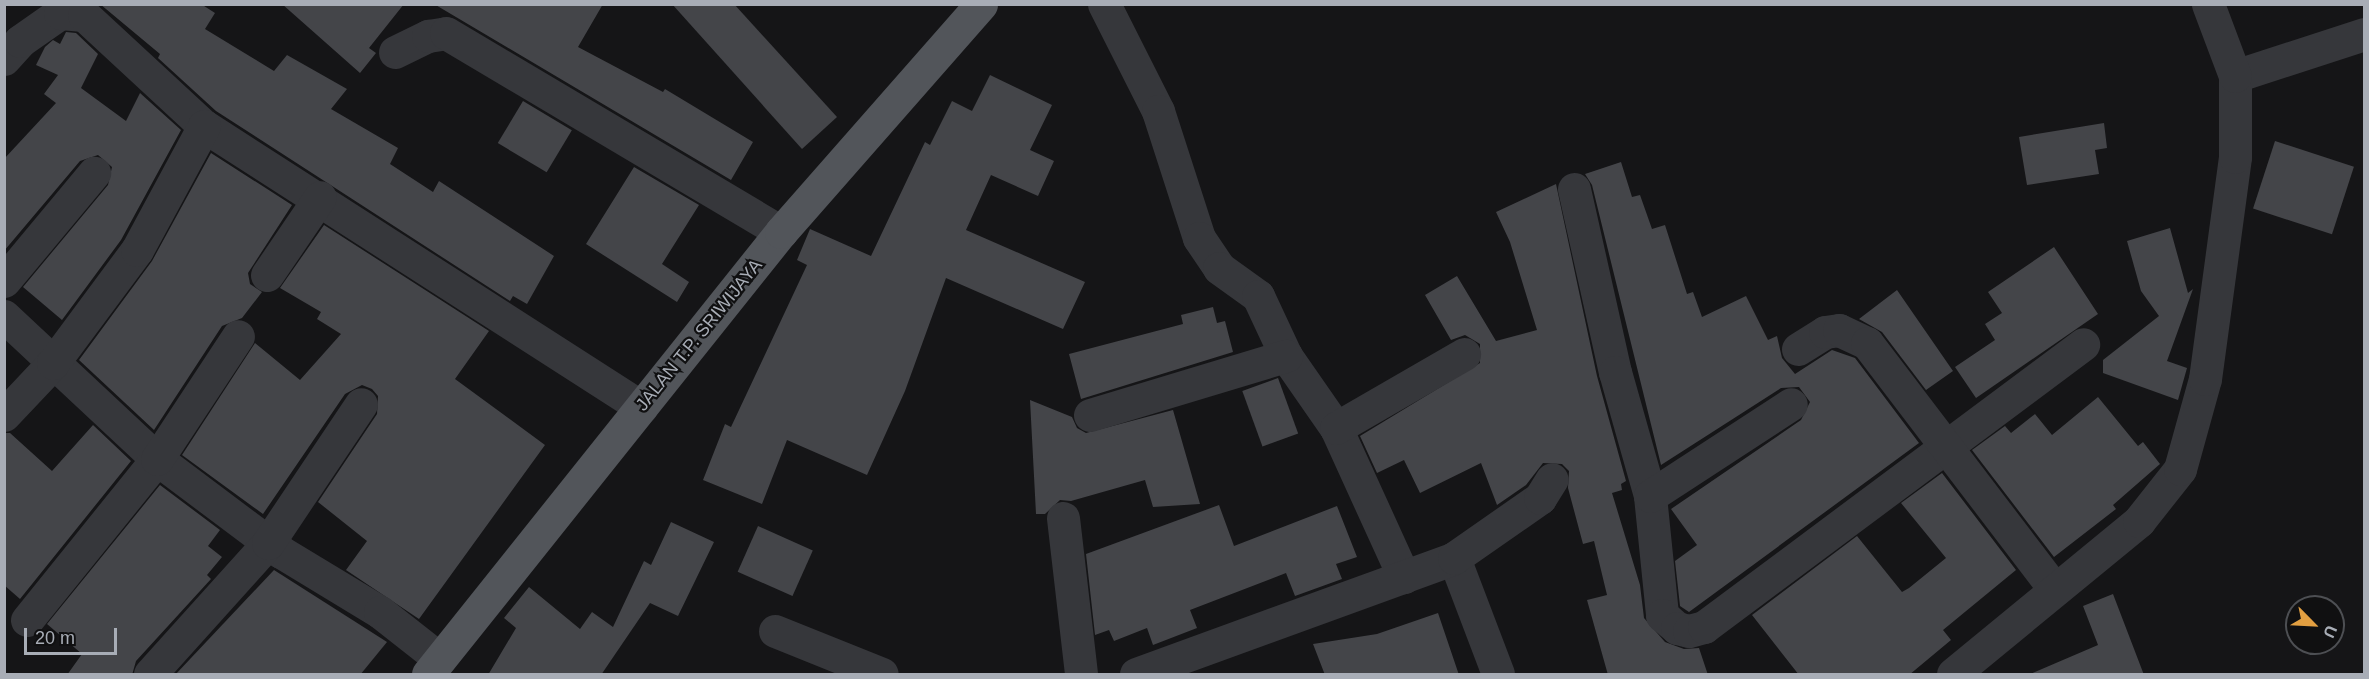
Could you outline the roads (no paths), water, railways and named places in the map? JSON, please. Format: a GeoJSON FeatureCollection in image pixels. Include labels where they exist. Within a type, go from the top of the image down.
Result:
{"type":"FeatureCollection","features":[{"type":"Feature","properties":{"kind":"main road","name":"JALAN T.P. SRIWIJAYA"},"geometry":{"type":"LineString","coordinates":[[434,667],[781,232],[981,4]]}},
{"type":"Feature","properties":{"kind":"street"},"geometry":{"type":"LineString","coordinates":[[1104,4],[1158,111],[1199,238],[1219,268],[1257,296],[1286,356],[1336,428],[1404,578]]}},
{"type":"Feature","properties":{"kind":"street"},"geometry":{"type":"LineString","coordinates":[[1953,675],[2139,521],[2180,469],[2205,379],[2235,157],[2235,76],[2208,4]]}},
{"type":"Feature","properties":{"kind":"street"},"geometry":{"type":"LineString","coordinates":[[4,59],[20,41],[60,13],[84,15],[204,126],[320,197],[640,407]]}},
{"type":"Feature","properties":{"kind":"street"},"geometry":{"type":"LineString","coordinates":[[394,52],[428,36],[446,33],[781,232]]}},
{"type":"Feature","properties":{"kind":"street"},"geometry":{"type":"LineString","coordinates":[[2235,76],[2364,34]]}},
{"type":"Feature","properties":{"kind":"street"},"geometry":{"type":"LineString","coordinates":[[4,415],[53,363],[137,250],[204,126]]}},
{"type":"Feature","properties":{"kind":"street"},"geometry":{"type":"LineString","coordinates":[[4,281],[94,173]]}},
{"type":"Feature","properties":{"kind":"street"},"geometry":{"type":"LineString","coordinates":[[1574,189],[1615,372],[1650,496],[1662,615],[1668,623],[1689,631],[1704,627],[1948,448],[2082,344]]}},
{"type":"Feature","properties":{"kind":"street"},"geometry":{"type":"LineString","coordinates":[[267,275],[320,197]]}},
{"type":"Feature","properties":{"kind":"street"},"geometry":{"type":"LineString","coordinates":[[4,316],[157,459],[268,543],[380,612],[434,667]]}},
{"type":"Feature","properties":{"kind":"street"},"geometry":{"type":"LineString","coordinates":[[1798,350],[1825,332],[1853,333],[1867,343],[2055,590]]}},
{"type":"Feature","properties":{"kind":"street"},"geometry":{"type":"LineString","coordinates":[[27,620],[157,459],[238,336]]}},
{"type":"Feature","properties":{"kind":"street"},"geometry":{"type":"LineString","coordinates":[[1336,428],[1464,354]]}},
{"type":"Feature","properties":{"kind":"street"},"geometry":{"type":"LineString","coordinates":[[1090,415],[1286,356]]}},
{"type":"Feature","properties":{"kind":"street"},"geometry":{"type":"LineString","coordinates":[[150,675],[268,543],[361,404]]}},
{"type":"Feature","properties":{"kind":"street"},"geometry":{"type":"LineString","coordinates":[[1650,496],[1791,404]]}},
{"type":"Feature","properties":{"kind":"street"},"geometry":{"type":"LineString","coordinates":[[1136,675],[1454,558],[1540,498],[1552,479]]}},
{"type":"Feature","properties":{"kind":"street"},"geometry":{"type":"LineString","coordinates":[[1063,518],[1081,675]]}},
{"type":"Feature","properties":{"kind":"street"},"geometry":{"type":"LineString","coordinates":[[1454,558],[1498,675]]}},
{"type":"Feature","properties":{"kind":"street"},"geometry":{"type":"LineString","coordinates":[[775,631],[882,675]]}}]}
